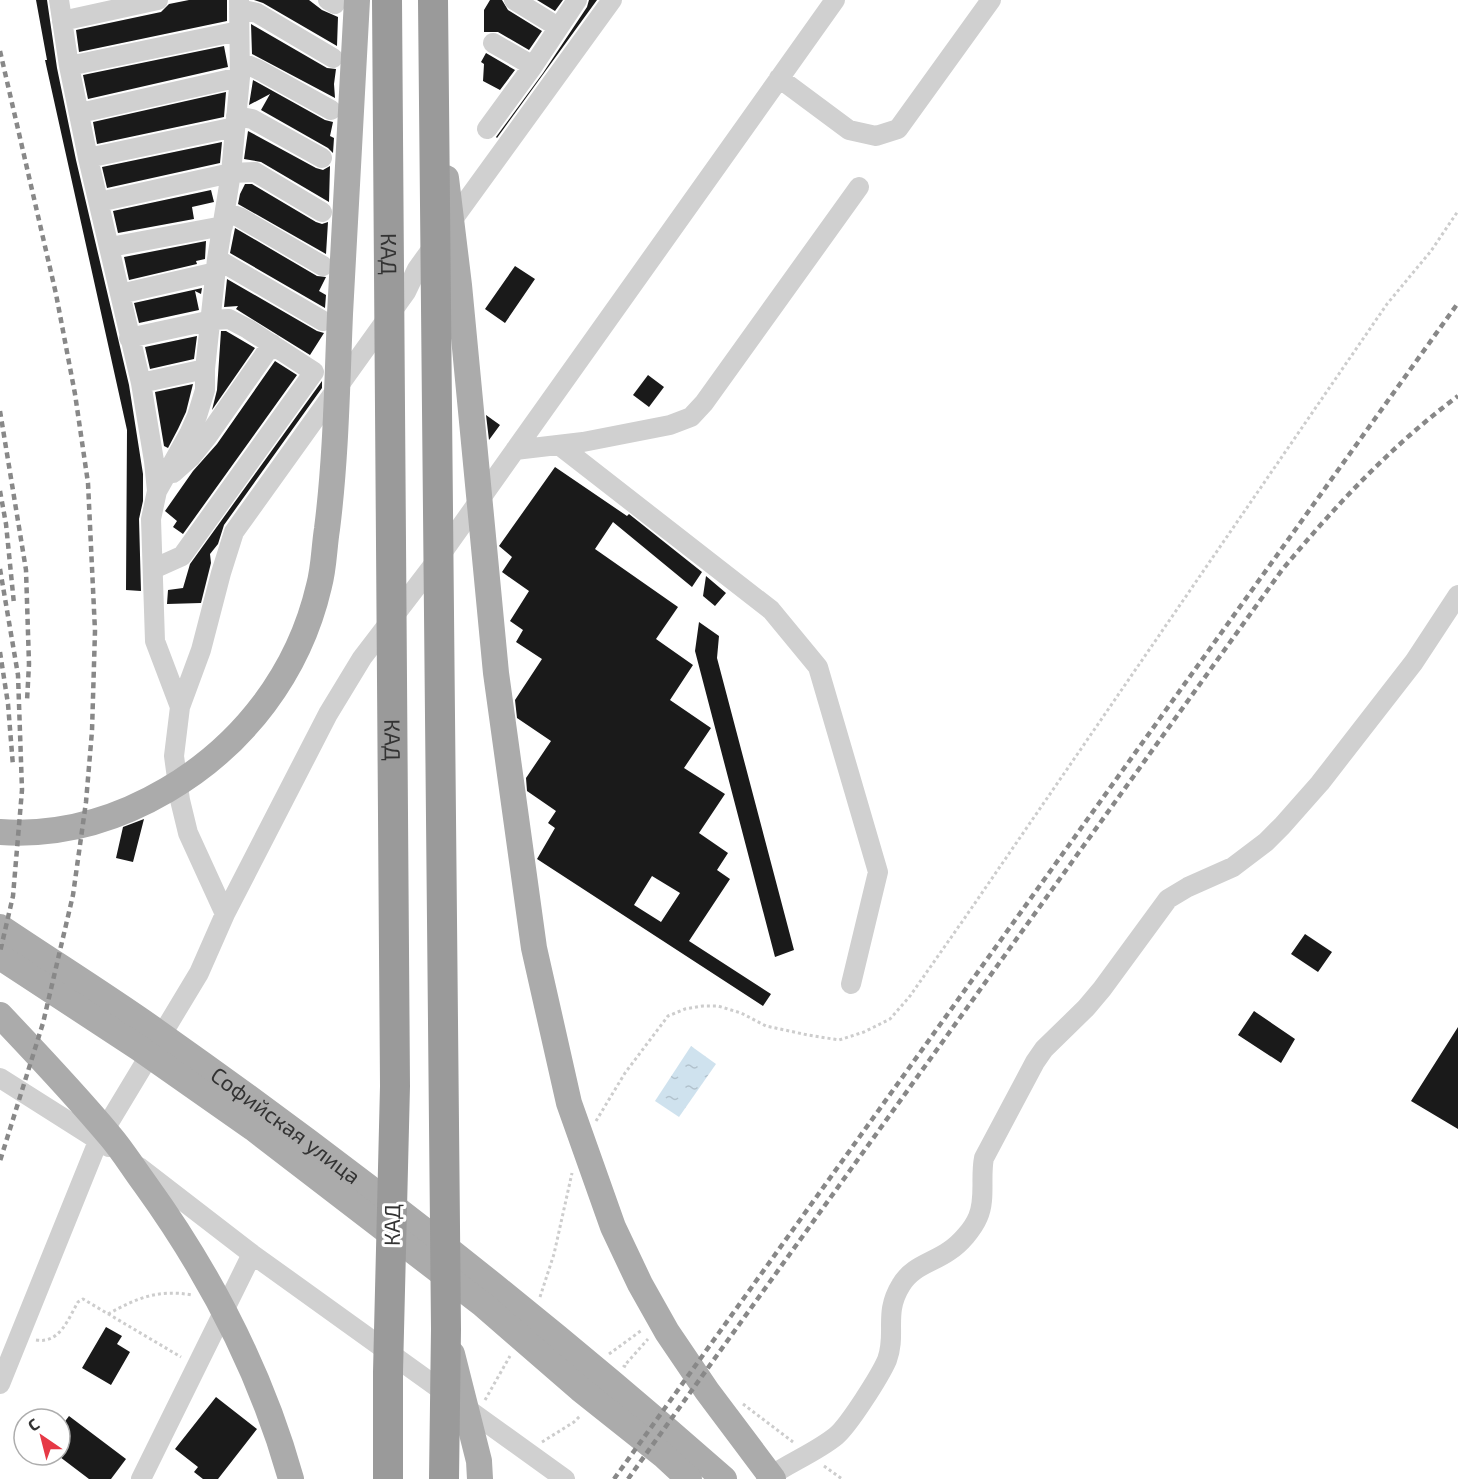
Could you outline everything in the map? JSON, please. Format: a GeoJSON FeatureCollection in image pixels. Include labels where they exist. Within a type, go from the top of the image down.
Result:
{"type":"FeatureCollection","features":[{"type":"Feature","properties":{"kind":"highway","name":"КАД"},"geometry":{"type":"LineString","coordinates":[[387,0],[395,1074],[388,1372],[388,1479]]}},
{"type":"Feature","properties":{"kind":"highway","name":"КАД"},"geometry":{"type":"LineString","coordinates":[[433,0],[446,1329],[444,1479]]}},
{"type":"Feature","properties":{"kind":"main road"},"geometry":{"type":"LineString","coordinates":[[0,832],[20,834],[68,829],[105,819],[147,802],[190,777],[225,749],[252,721],[283,678],[304,632],[320,585],[331,491],[340,1]]}},
{"type":"Feature","properties":{"kind":"main road"},"geometry":{"type":"LineString","coordinates":[[433,81],[459,285],[496,673],[534,948],[569,1103],[613,1227],[640,1284],[667,1332],[693,1371],[773,1479]]}},
{"type":"Feature","properties":{"kind":"main road","name":"Софийская улица"},"geometry":{"type":"LineString","coordinates":[[0,927],[154,1030],[278,1118],[489,1280],[724,1479]]}},
{"type":"Feature","properties":{"kind":"main road","name":"Софийская улица"},"geometry":{"type":"LineString","coordinates":[[0,957],[139,1048],[253,1128],[482,1304],[689,1479]]}},
{"type":"Feature","properties":{"kind":"main road"},"geometry":{"type":"LineString","coordinates":[[0,1016],[112,1138],[168,1215],[212,1286],[249,1360],[279,1437],[291,1479]]}},
{"type":"Feature","properties":{"kind":"main road"},"geometry":{"type":"LineString","coordinates":[[446,1329],[479,1461],[480,1479]]}},
{"type":"Feature","properties":{"kind":"main road"},"geometry":{"type":"LineString","coordinates":[[580,1389],[618,1436],[664,1479]]}},
{"type":"Feature","properties":{"kind":"street"},"geometry":{"type":"LineString","coordinates":[[59,0],[69,66],[88,158],[141,383],[157,491]]}},
{"type":"Feature","properties":{"kind":"street"},"geometry":{"type":"LineString","coordinates":[[62,21],[158,0]]}},
{"type":"Feature","properties":{"kind":"street"},"geometry":{"type":"LineString","coordinates":[[514,0],[558,27]]}},
{"type":"Feature","properties":{"kind":"street"},"geometry":{"type":"LineString","coordinates":[[487,129],[577,0]]}},
{"type":"Feature","properties":{"kind":"street"},"geometry":{"type":"LineString","coordinates":[[225,914],[188,833],[180,800],[174,756],[180,707],[201,651],[234,532],[406,292],[417,269],[612,0]]}},
{"type":"Feature","properties":{"kind":"street"},"geometry":{"type":"LineString","coordinates":[[0,1384],[99,1139],[199,974],[225,914],[328,714],[362,658],[437,560],[835,0]]}},
{"type":"Feature","properties":{"kind":"street"},"geometry":{"type":"LineString","coordinates":[[779,78],[849,130],[876,136],[898,129],[991,0]]}},
{"type":"Feature","properties":{"kind":"street"},"geometry":{"type":"LineString","coordinates":[[180,707],[155,641],[151,519],[157,491],[197,416],[205,390],[205,369],[236,122],[240,70],[239,4],[333,58]]}},
{"type":"Feature","properties":{"kind":"street"},"geometry":{"type":"LineString","coordinates":[[69,66],[239,31]]}},
{"type":"Feature","properties":{"kind":"street"},"geometry":{"type":"LineString","coordinates":[[493,43],[532,66]]}},
{"type":"Feature","properties":{"kind":"street"},"geometry":{"type":"LineString","coordinates":[[80,113],[240,70],[257,69],[331,110]]}},
{"type":"Feature","properties":{"kind":"street"},"geometry":{"type":"LineString","coordinates":[[88,158],[252,119],[322,158]]}},
{"type":"Feature","properties":{"kind":"street"},"geometry":{"type":"LineString","coordinates":[[99,202],[231,173],[255,172],[322,212]]}},
{"type":"Feature","properties":{"kind":"street"},"geometry":{"type":"LineString","coordinates":[[515,450],[559,445],[670,425],[691,417],[704,403],[859,187]]}},
{"type":"Feature","properties":{"kind":"street"},"geometry":{"type":"LineString","coordinates":[[110,247],[239,217],[323,266]]}},
{"type":"Feature","properties":{"kind":"street"},"geometry":{"type":"LineString","coordinates":[[120,294],[217,266],[323,321]]}},
{"type":"Feature","properties":{"kind":"street"},"geometry":{"type":"LineString","coordinates":[[129,338],[212,320],[229,319],[248,328],[314,372],[182,556],[153,569]]}},
{"type":"Feature","properties":{"kind":"street"},"geometry":{"type":"LineString","coordinates":[[157,491],[191,457],[207,437],[272,344]]}},
{"type":"Feature","properties":{"kind":"street"},"geometry":{"type":"LineString","coordinates":[[141,383],[205,369]]}},
{"type":"Feature","properties":{"kind":"street"},"geometry":{"type":"LineString","coordinates":[[559,445],[771,610],[818,667],[878,872],[851,984]]}},
{"type":"Feature","properties":{"kind":"street"},"geometry":{"type":"LineString","coordinates":[[766,1479],[838,1434],[859,1406],[887,1360],[891,1338],[891,1303],[903,1281],[923,1264],[949,1251],[966,1235],[978,1217],[982,1205],[981,1171],[984,1158],[1044,1049],[1102,989],[1168,899],[1188,886],[1233,867],[1266,842],[1282,825],[1320,783],[1414,662],[1458,595]]}},
{"type":"Feature","properties":{"kind":"street"},"geometry":{"type":"LineString","coordinates":[[0,1078],[99,1139],[145,1171],[252,1254],[565,1479]]}},
{"type":"Feature","properties":{"kind":"street"},"geometry":{"type":"LineString","coordinates":[[141,1479],[252,1254]]}},
{"type":"Feature","properties":{"kind":"path"},"geometry":{"type":"LineString","coordinates":[[593,1128],[625,1073],[668,1016],[685,1009],[718,1006],[741,1013],[766,1026],[839,1040],[864,1032],[890,1019],[910,996],[937,958],[1387,304],[1431,251],[1458,211]]}},
{"type":"Feature","properties":{"kind":"path"},"geometry":{"type":"LineString","coordinates":[[538,1299],[554,1254],[573,1172]]}},
{"type":"Feature","properties":{"kind":"path"},"geometry":{"type":"LineString","coordinates":[[108,1314],[150,1295],[162,1293],[197,1296]]}},
{"type":"Feature","properties":{"kind":"path"},"geometry":{"type":"LineString","coordinates":[[19,1336],[45,1341],[52,1339],[63,1328],[78,1302],[83,1299],[198,1366]]}},
{"type":"Feature","properties":{"kind":"path"},"geometry":{"type":"LineString","coordinates":[[631,1371],[624,1366],[654,1331]]}},
{"type":"Feature","properties":{"kind":"path"},"geometry":{"type":"LineString","coordinates":[[475,1416],[514,1349]]}},
{"type":"Feature","properties":{"kind":"path"},"geometry":{"type":"LineString","coordinates":[[736,1409],[741,1402],[808,1454]]}},
{"type":"Feature","properties":{"kind":"path"},"geometry":{"type":"LineString","coordinates":[[826,1467],[842,1479]]}},
{"type":"Feature","properties":{"kind":"water"},"geometry":{"type":"Polygon","coordinates":[[[691,1046],[716,1064],[679,1117],[655,1101],[691,1046]]]}},
{"type":"Feature","properties":{"kind":"building"},"geometry":{"type":"Polygon","coordinates":[[[36,0],[47,0],[57,68],[76,160],[129,385],[143,474],[143,501],[139,519],[141,591],[126,590],[127,430],[45,60],[47,60],[36,0]]]}},
{"type":"Feature","properties":{"kind":"building"},"geometry":{"type":"Polygon","coordinates":[[[189,0],[227,0],[227,21],[79,52],[76,30],[161,12],[169,4],[189,0]]]}},
{"type":"Feature","properties":{"kind":"building"},"geometry":{"type":"Polygon","coordinates":[[[254,0],[309,0],[322,10],[338,17],[337,46],[263,3],[254,0]]]}},
{"type":"Feature","properties":{"kind":"building"},"geometry":{"type":"Polygon","coordinates":[[[490,0],[502,0],[508,10],[542,31],[529,50],[498,32],[484,32],[484,10],[490,0]]]}},
{"type":"Feature","properties":{"kind":"building"},"geometry":{"type":"Polygon","coordinates":[[[537,0],[563,0],[555,11],[537,0]]]}},
{"type":"Feature","properties":{"kind":"building"},"geometry":{"type":"Polygon","coordinates":[[[589,0],[597,0],[497,138],[587,7],[589,0]]]}},
{"type":"Feature","properties":{"kind":"building"},"geometry":{"type":"Polygon","coordinates":[[[251,24],[327,68],[336,69],[335,98],[252,54],[251,24]]]}},
{"type":"Feature","properties":{"kind":"building"},"geometry":{"type":"Polygon","coordinates":[[[224,46],[228,67],[88,99],[83,75],[224,46]]]}},
{"type":"Feature","properties":{"kind":"building"},"geometry":{"type":"Polygon","coordinates":[[[486,53],[515,70],[500,90],[483,81],[484,64],[481,62],[486,53]]]}},
{"type":"Feature","properties":{"kind":"building"},"geometry":{"type":"Polygon","coordinates":[[[253,80],[325,120],[333,122],[330,136],[334,138],[333,153],[261,110],[270,94],[249,105],[253,80]]]}},
{"type":"Feature","properties":{"kind":"building"},"geometry":{"type":"Polygon","coordinates":[[[226,92],[224,117],[97,144],[93,122],[226,92]]]}},
{"type":"Feature","properties":{"kind":"building"},"geometry":{"type":"Polygon","coordinates":[[[248,131],[316,168],[323,170],[330,166],[329,202],[261,162],[244,159],[248,131]]]}},
{"type":"Feature","properties":{"kind":"building"},"geometry":{"type":"Polygon","coordinates":[[[222,142],[220,163],[107,188],[102,167],[222,142]]]}},
{"type":"Feature","properties":{"kind":"building"},"geometry":{"type":"Polygon","coordinates":[[[245,184],[252,184],[316,222],[322,224],[328,222],[326,254],[238,204],[245,184]]]}},
{"type":"Feature","properties":{"kind":"building"},"geometry":{"type":"Polygon","coordinates":[[[211,190],[214,202],[192,207],[194,219],[118,233],[113,211],[211,190]]]}},
{"type":"Feature","properties":{"kind":"building"},"geometry":{"type":"Polygon","coordinates":[[[235,228],[317,276],[326,277],[319,291],[326,295],[325,308],[230,253],[235,228]]]}},
{"type":"Feature","properties":{"kind":"building"},"geometry":{"type":"Polygon","coordinates":[[[206,241],[205,259],[196,261],[197,264],[129,280],[124,257],[206,241]]]}},
{"type":"Feature","properties":{"kind":"building"},"geometry":{"type":"Polygon","coordinates":[[[515,266],[535,279],[505,323],[485,309],[515,266]]]}},
{"type":"Feature","properties":{"kind":"building"},"geometry":{"type":"Polygon","coordinates":[[[227,279],[324,333],[310,355],[236,309],[238,306],[224,307],[227,279]]]}},
{"type":"Feature","properties":{"kind":"building"},"geometry":{"type":"Polygon","coordinates":[[[202,288],[201,294],[195,291],[199,310],[139,323],[134,303],[202,288]]]}},
{"type":"Feature","properties":{"kind":"building"},"geometry":{"type":"Polygon","coordinates":[[[221,331],[226,331],[255,348],[212,410],[217,390],[221,331]]]}},
{"type":"Feature","properties":{"kind":"building"},"geometry":{"type":"Polygon","coordinates":[[[197,336],[194,359],[150,369],[145,347],[197,336]]]}},
{"type":"Feature","properties":{"kind":"building"},"geometry":{"type":"Polygon","coordinates":[[[275,361],[297,375],[183,534],[173,527],[177,521],[165,511],[193,471],[217,444],[275,361]]]}},
{"type":"Feature","properties":{"kind":"building"},"geometry":{"type":"Polygon","coordinates":[[[648,375],[664,387],[649,407],[633,395],[648,375]]]}},
{"type":"Feature","properties":{"kind":"building"},"geometry":{"type":"Polygon","coordinates":[[[322,381],[322,388],[224,525],[218,544],[210,554],[211,563],[201,603],[167,604],[168,590],[183,588],[190,564],[322,381]]]}},
{"type":"Feature","properties":{"kind":"building"},"geometry":{"type":"Polygon","coordinates":[[[193,384],[186,412],[168,448],[164,446],[155,392],[193,384]]]}},
{"type":"Feature","properties":{"kind":"building"},"geometry":{"type":"Polygon","coordinates":[[[486,415],[500,425],[489,440],[486,415]]]}},
{"type":"Feature","properties":{"kind":"building"},"geometry":{"type":"Polygon","coordinates":[[[555,467],[627,516],[629,514],[702,572],[692,587],[613,522],[595,549],[678,607],[656,639],[693,665],[670,700],[711,728],[684,768],[725,794],[699,833],[728,853],[717,870],[730,879],[689,941],[771,994],[763,1006],[537,859],[555,828],[548,823],[556,811],[527,791],[526,778],[551,741],[517,718],[515,700],[542,659],[516,642],[523,630],[510,621],[529,591],[502,572],[512,557],[499,546],[555,467]],[[652,876],[634,905],[661,922],[680,893],[652,876]]]}},
{"type":"Feature","properties":{"kind":"building"},"geometry":{"type":"Polygon","coordinates":[[[706,576],[726,593],[715,606],[703,596],[706,576]]]}},
{"type":"Feature","properties":{"kind":"building"},"geometry":{"type":"Polygon","coordinates":[[[699,622],[719,636],[717,658],[794,950],[775,957],[695,651],[699,622]]]}},
{"type":"Feature","properties":{"kind":"building"},"geometry":{"type":"Polygon","coordinates":[[[144,819],[133,862],[116,858],[123,827],[144,819]]]}},
{"type":"Feature","properties":{"kind":"building"},"geometry":{"type":"Polygon","coordinates":[[[1305,934],[1332,952],[1318,972],[1291,954],[1305,934]]]}},
{"type":"Feature","properties":{"kind":"building"},"geometry":{"type":"Polygon","coordinates":[[[1254,1011],[1295,1039],[1281,1063],[1238,1035],[1254,1011]]]}},
{"type":"Feature","properties":{"kind":"building"},"geometry":{"type":"Polygon","coordinates":[[[1458,1027],[1458,1129],[1411,1101],[1458,1027]]]}},
{"type":"Feature","properties":{"kind":"building"},"geometry":{"type":"Polygon","coordinates":[[[106,1327],[122,1336],[117,1344],[130,1352],[111,1385],[82,1368],[106,1327]]]}},
{"type":"Feature","properties":{"kind":"building"},"geometry":{"type":"Polygon","coordinates":[[[216,1397],[257,1429],[218,1479],[203,1479],[194,1472],[198,1467],[175,1449],[216,1397]]]}},
{"type":"Feature","properties":{"kind":"building"},"geometry":{"type":"Polygon","coordinates":[[[72,1418],[126,1459],[111,1479],[89,1479],[72,1466],[72,1418]]]}},
{"type":"Feature","properties":{"kind":"railway"},"geometry":{"type":"LineString","coordinates":[[0,51],[56,294],[75,394],[88,483],[95,631],[92,731],[86,802],[73,895],[43,1023],[0,1161]]}},
{"type":"Feature","properties":{"kind":"railway"},"geometry":{"type":"LineString","coordinates":[[614,1479],[1458,303]]}},
{"type":"Feature","properties":{"kind":"railway"},"geometry":{"type":"LineString","coordinates":[[628,1479],[1282,570],[1322,523],[1387,456],[1458,396]]}},
{"type":"Feature","properties":{"kind":"railway"},"geometry":{"type":"LineString","coordinates":[[0,411],[26,570],[29,664],[27,701]]}},
{"type":"Feature","properties":{"kind":"railway"},"geometry":{"type":"LineString","coordinates":[[0,491],[6,524],[14,604]]}},
{"type":"Feature","properties":{"kind":"railway"},"geometry":{"type":"LineString","coordinates":[[0,569],[18,675],[22,790],[13,896],[0,952]]}},
{"type":"Feature","properties":{"kind":"railway"},"geometry":{"type":"LineString","coordinates":[[0,652],[8,704],[13,766]]}}]}
